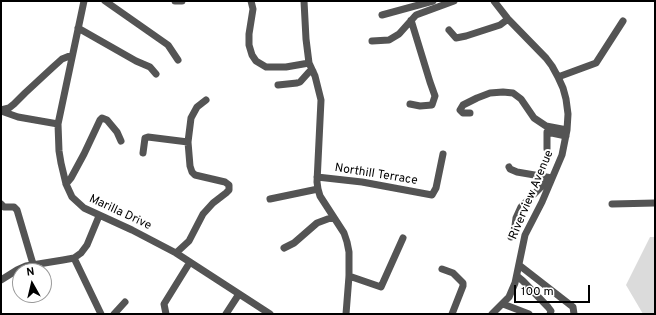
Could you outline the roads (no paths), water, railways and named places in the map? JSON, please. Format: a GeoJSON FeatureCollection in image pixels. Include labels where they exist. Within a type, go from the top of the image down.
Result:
{"type":"FeatureCollection","features":[{"type":"Feature","properties":{"kind":"street","name":"Marilla Drive"},"geometry":{"type":"LineString","coordinates":[[84,1],[58,124],[59,151],[66,184],[74,201],[99,216],[132,230],[176,253],[270,314]]}},
{"type":"Feature","properties":{"kind":"street"},"geometry":{"type":"LineString","coordinates":[[105,1],[168,45],[178,60]]}},
{"type":"Feature","properties":{"kind":"street"},"geometry":{"type":"LineString","coordinates":[[176,1],[182,1]]}},
{"type":"Feature","properties":{"kind":"street"},"geometry":{"type":"LineString","coordinates":[[251,1],[253,9],[249,34],[252,55],[256,61],[266,67],[286,67],[309,63]]}},
{"type":"Feature","properties":{"kind":"street"},"geometry":{"type":"LineString","coordinates":[[304,1],[309,63],[313,71],[321,100],[317,177],[318,189],[320,196],[344,233],[349,252],[346,314]]}},
{"type":"Feature","properties":{"kind":"street"},"geometry":{"type":"LineString","coordinates":[[382,15],[433,1]]}},
{"type":"Feature","properties":{"kind":"street"},"geometry":{"type":"LineString","coordinates":[[372,41],[389,40],[399,34],[416,16],[454,1]]}},
{"type":"Feature","properties":{"kind":"street","name":"Riverview Avenue"},"geometry":{"type":"LineString","coordinates":[[492,314],[503,304],[512,291],[517,276],[525,235],[562,155],[568,114],[566,99],[558,77],[546,58],[508,19],[494,1]]}},
{"type":"Feature","properties":{"kind":"street"},"geometry":{"type":"LineString","coordinates":[[449,30],[456,38],[500,25],[508,19]]}},
{"type":"Feature","properties":{"kind":"street"},"geometry":{"type":"LineString","coordinates":[[410,104],[420,106],[432,105],[435,96],[411,20]]}},
{"type":"Feature","properties":{"kind":"street"},"geometry":{"type":"LineString","coordinates":[[558,77],[596,63],[623,21]]}},
{"type":"Feature","properties":{"kind":"street"},"geometry":{"type":"LineString","coordinates":[[78,28],[136,61],[150,67],[156,74]]}},
{"type":"Feature","properties":{"kind":"street"},"geometry":{"type":"LineString","coordinates":[[1,111],[14,104],[62,59],[72,55]]}},
{"type":"Feature","properties":{"kind":"street"},"geometry":{"type":"LineString","coordinates":[[278,85],[300,82],[309,72],[313,71]]}},
{"type":"Feature","properties":{"kind":"street"},"geometry":{"type":"LineString","coordinates":[[470,113],[463,113],[460,110],[463,105],[477,98],[490,93],[513,93],[521,99],[534,118],[546,126],[566,133]]}},
{"type":"Feature","properties":{"kind":"street"},"geometry":{"type":"LineString","coordinates":[[176,253],[189,241],[203,214],[213,203],[226,193],[230,187],[225,182],[195,175],[190,166],[188,142],[190,118],[197,107],[206,100]]}},
{"type":"Feature","properties":{"kind":"street"},"geometry":{"type":"LineString","coordinates":[[1,111],[58,124]]}},
{"type":"Feature","properties":{"kind":"street"},"geometry":{"type":"LineString","coordinates":[[66,184],[71,178],[102,118],[107,120],[117,132],[121,141]]}},
{"type":"Feature","properties":{"kind":"street"},"geometry":{"type":"LineString","coordinates":[[547,148],[547,132],[566,133]]}},
{"type":"Feature","properties":{"kind":"street"},"geometry":{"type":"LineString","coordinates":[[143,153],[146,138],[148,137],[188,142]]}},
{"type":"Feature","properties":{"kind":"street","name":"Northill Terrace"},"geometry":{"type":"LineString","coordinates":[[317,177],[362,182],[432,195],[436,188],[443,154]]}},
{"type":"Feature","properties":{"kind":"street"},"geometry":{"type":"LineString","coordinates":[[509,167],[517,172],[551,180]]}},
{"type":"Feature","properties":{"kind":"street"},"geometry":{"type":"LineString","coordinates":[[511,237],[520,207],[545,183],[551,180]]}},
{"type":"Feature","properties":{"kind":"street"},"geometry":{"type":"LineString","coordinates":[[270,199],[281,198],[318,189]]}},
{"type":"Feature","properties":{"kind":"street"},"geometry":{"type":"LineString","coordinates":[[612,204],[655,203]]}},
{"type":"Feature","properties":{"kind":"street"},"geometry":{"type":"LineString","coordinates":[[1,204],[4,207],[14,207],[17,210],[33,263]]}},
{"type":"Feature","properties":{"kind":"street"},"geometry":{"type":"LineString","coordinates":[[40,263],[74,258],[82,252],[88,245],[99,216]]}},
{"type":"Feature","properties":{"kind":"street"},"geometry":{"type":"LineString","coordinates":[[284,248],[294,243],[317,224],[333,217]]}},
{"type":"Feature","properties":{"kind":"street"},"geometry":{"type":"LineString","coordinates":[[348,276],[381,287],[403,238]]}},
{"type":"Feature","properties":{"kind":"street"},"geometry":{"type":"LineString","coordinates":[[74,258],[101,314]]}},
{"type":"Feature","properties":{"kind":"street"},"geometry":{"type":"LineString","coordinates":[[166,314],[164,304],[190,262]]}},
{"type":"Feature","properties":{"kind":"street"},"geometry":{"type":"LineString","coordinates":[[519,265],[573,307],[574,314]]}},
{"type":"Feature","properties":{"kind":"street"},"geometry":{"type":"LineString","coordinates":[[442,269],[453,273],[463,283],[452,314]]}},
{"type":"Feature","properties":{"kind":"street"},"geometry":{"type":"LineString","coordinates":[[2,278],[12,273]]}},
{"type":"Feature","properties":{"kind":"street"},"geometry":{"type":"LineString","coordinates":[[517,276],[548,306],[551,311],[550,314]]}},
{"type":"Feature","properties":{"kind":"street"},"geometry":{"type":"LineString","coordinates":[[226,314],[239,294]]}},
{"type":"Feature","properties":{"kind":"street"},"geometry":{"type":"LineString","coordinates":[[114,314],[125,302]]}},
{"type":"Feature","properties":{"kind":"street"},"geometry":{"type":"LineString","coordinates":[[503,304],[529,314]]}}]}
